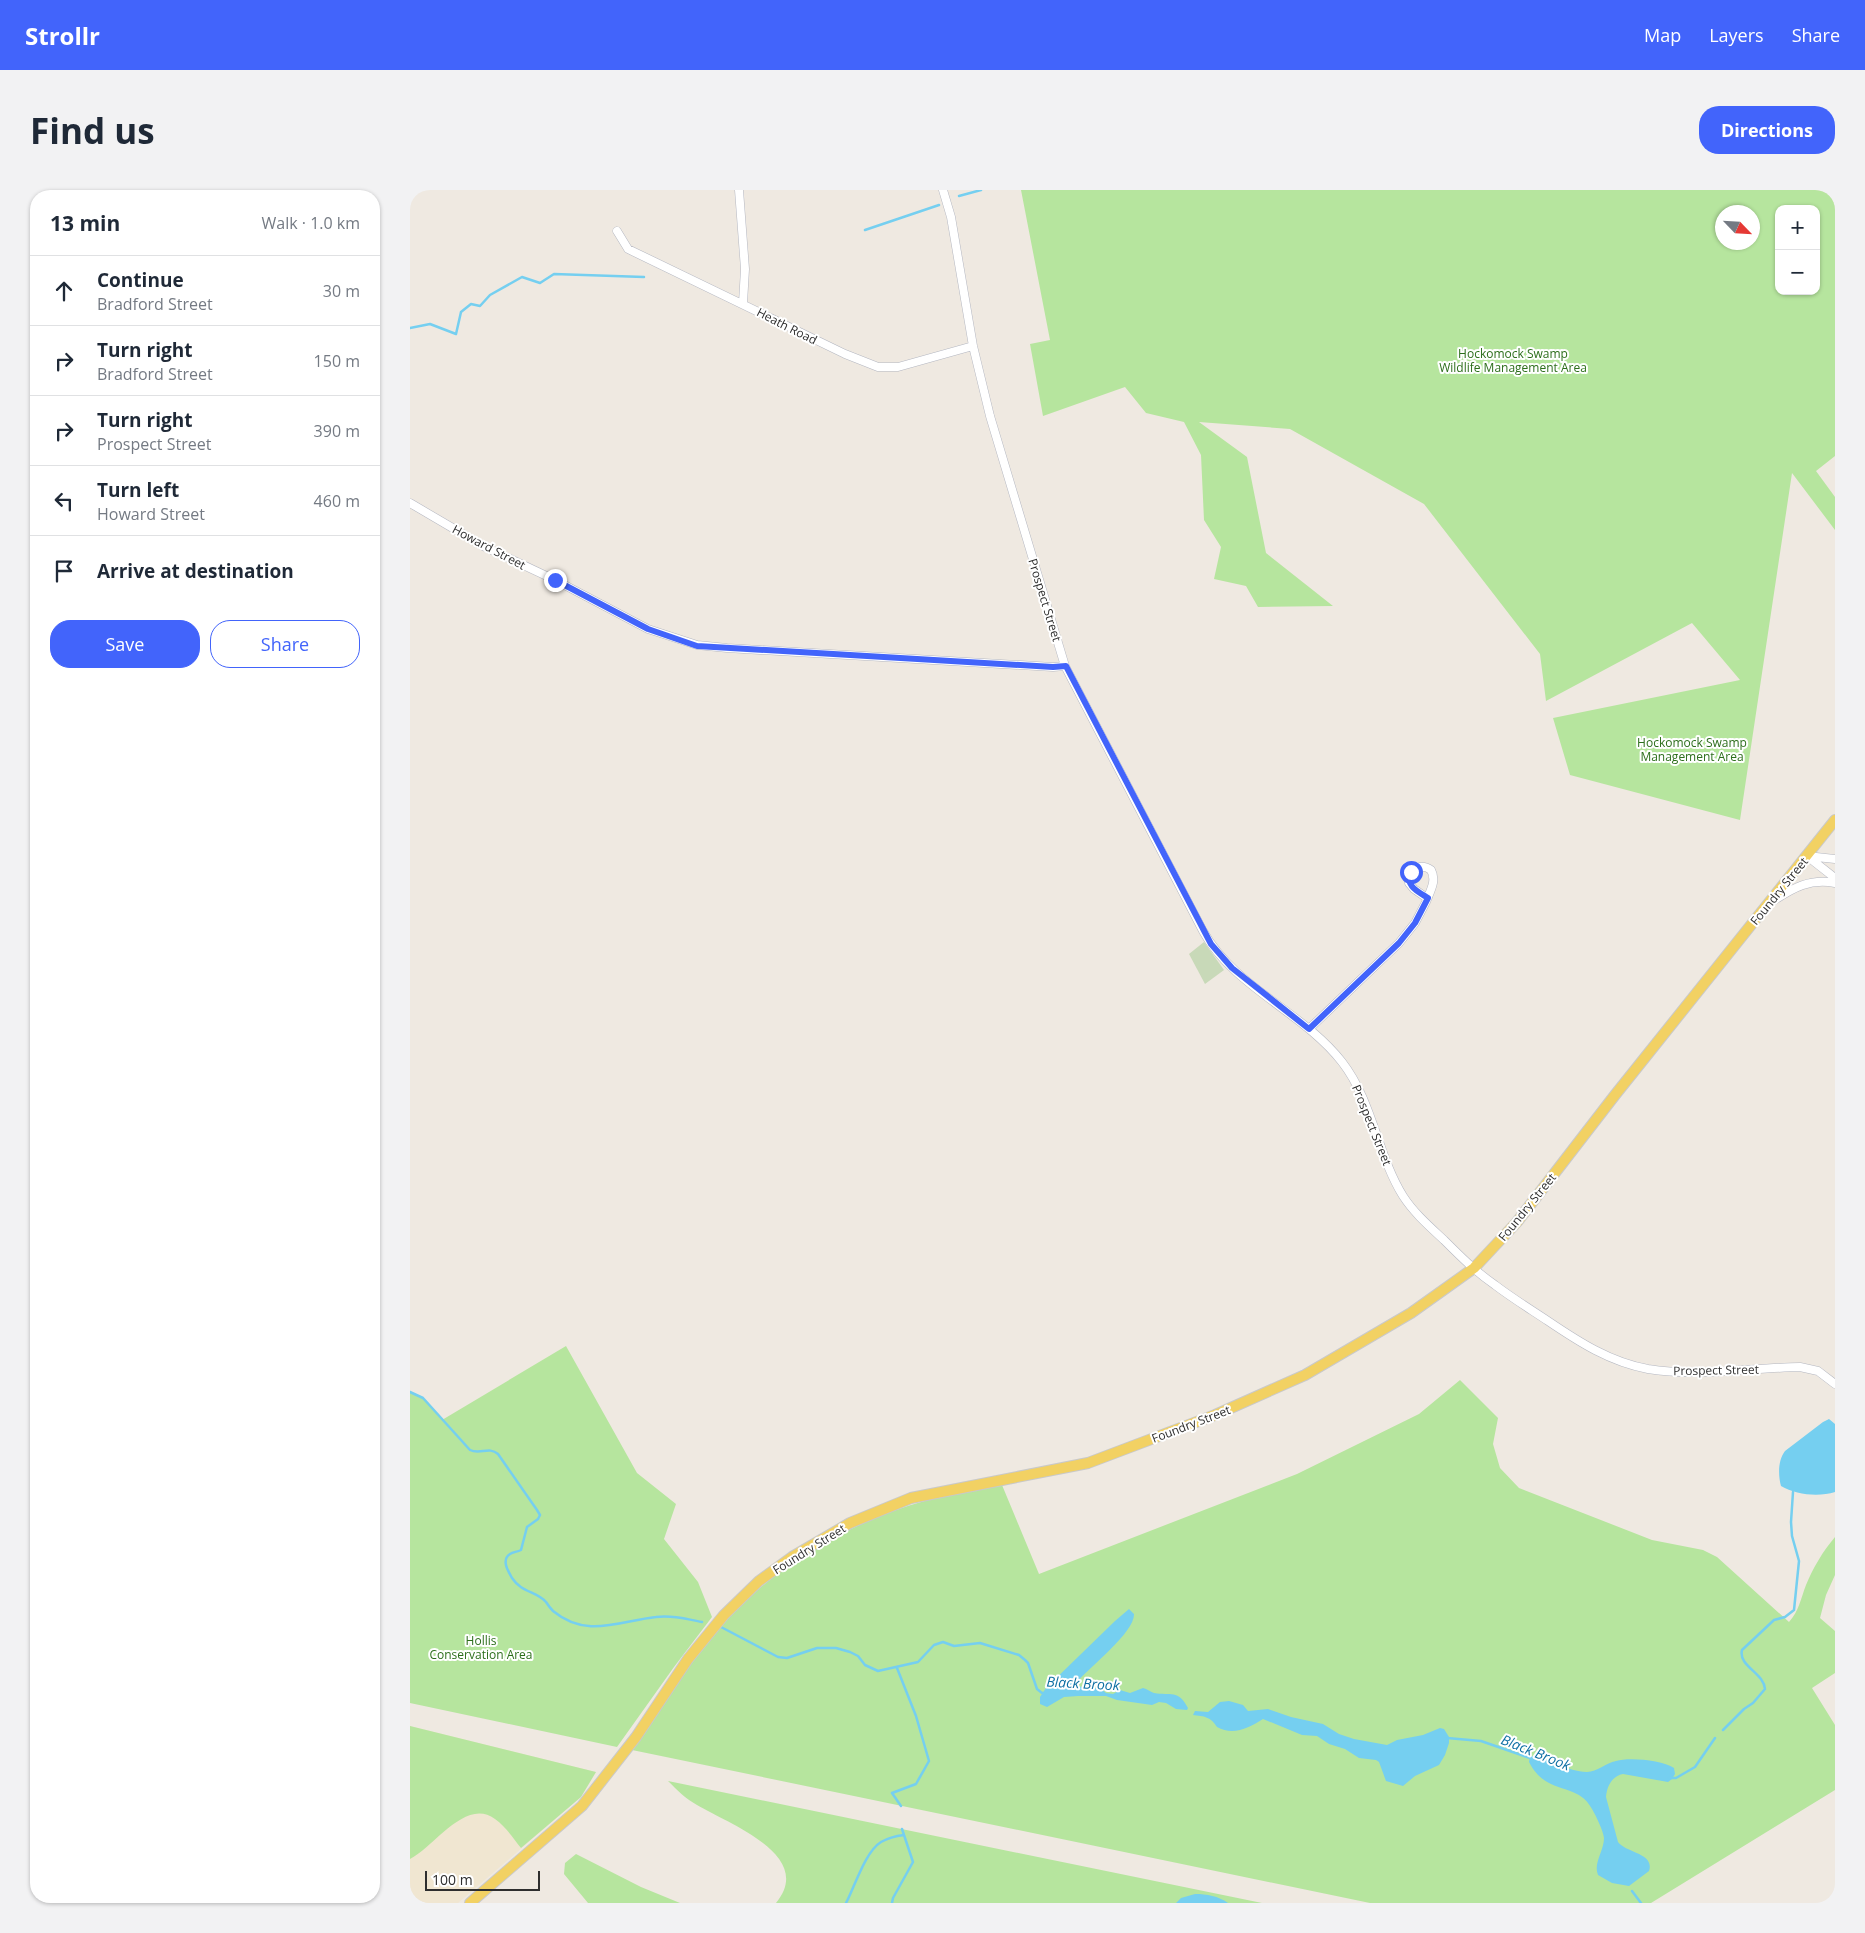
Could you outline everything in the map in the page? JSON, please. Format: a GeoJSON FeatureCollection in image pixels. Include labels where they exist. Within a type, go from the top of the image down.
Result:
{"type":"FeatureCollection","features":[{"type":"Feature","properties":{"kind":"main road","name":"Foundry Street"},"geometry":{"type":"LineString","coordinates":[[470,1903],[582,1806],[636,1737],[688,1658],[724,1615],[759,1581],[792,1557],[850,1523],[911,1498],[1088,1463],[1215,1415],[1305,1375],[1411,1312],[1474,1268],[1517,1222],[1835,820]]}},
{"type":"Feature","properties":{"kind":"street"},"geometry":{"type":"LineString","coordinates":[[739,190],[745,269],[743,304]]}},
{"type":"Feature","properties":{"kind":"street","name":"Prospect Street"},"geometry":{"type":"LineString","coordinates":[[943,190],[951,217],[973,346],[990,416],[1066,666],[1211,944],[1232,968],[1309,1029],[1336,1054],[1355,1081],[1392,1175],[1407,1202],[1418,1216],[1495,1286],[1586,1345],[1625,1363],[1649,1369],[1688,1372],[1806,1368],[1823,1374],[1835,1384]]}},
{"type":"Feature","properties":{"kind":"street","name":"Heath Road"},"geometry":{"type":"LineString","coordinates":[[617,231],[628,249],[845,354],[878,367],[898,367],[973,346]]}},
{"type":"Feature","properties":{"kind":"street","name":"Howard Street"},"geometry":{"type":"LineString","coordinates":[[410,503],[485,547],[555,580],[648,629],[688,644],[722,648],[1066,666]]}},
{"type":"Feature","properties":{"kind":"street"},"geometry":{"type":"LineString","coordinates":[[1807,856],[1835,859]]}},
{"type":"Feature","properties":{"kind":"street"},"geometry":{"type":"LineString","coordinates":[[1807,856],[1835,878]]}},
{"type":"Feature","properties":{"kind":"street"},"geometry":{"type":"LineString","coordinates":[[1769,903],[1806,883],[1818,881],[1835,883]]}},
{"type":"Feature","properties":{"kind":"street"},"geometry":{"type":"LineString","coordinates":[[1309,1029],[1399,943],[1415,923],[1428,898]]}},
{"type":"Feature","properties":{"kind":"shaded area"},"geometry":{"type":"Polygon","coordinates":[[[410,1726],[596,1772],[581,1797],[458,1903],[410,1903],[410,1726]]]}},
{"type":"Feature","properties":{"kind":"green space","name":"Hockomock Swamp Wildlife Management Area"},"geometry":{"type":"Polygon","coordinates":[[[1021,190],[1835,190],[1835,456],[1816,471],[1835,497],[1835,530],[1792,473],[1740,820],[1570,775],[1553,718],[1740,680],[1692,623],[1546,701],[1540,654],[1424,504],[1290,429],[1199,422],[1247,457],[1266,553],[1333,606],[1258,607],[1246,586],[1214,579],[1221,547],[1204,520],[1201,455],[1184,422],[1146,413],[1125,387],[1043,416],[1030,344],[1050,340],[1021,190]]]}},
{"type":"Feature","properties":{"kind":"green space"},"geometry":{"type":"Polygon","coordinates":[[[1204,942],[1224,970],[1205,984],[1189,954],[1204,942]]]}},
{"type":"Feature","properties":{"kind":"green space","name":"Hollis Conservation Area"},"geometry":{"type":"Polygon","coordinates":[[[566,1346],[637,1473],[676,1504],[664,1539],[698,1582],[712,1617],[617,1747],[410,1703],[410,1392],[423,1398],[442,1420],[566,1346]]]}},
{"type":"Feature","properties":{"kind":"green space"},"geometry":{"type":"Polygon","coordinates":[[[1460,1380],[1498,1418],[1493,1444],[1500,1468],[1519,1488],[1652,1540],[1703,1550],[1717,1557],[1789,1622],[1797,1609],[1815,1566],[1835,1537],[1835,1575],[1826,1595],[1820,1618],[1835,1631],[1835,1673],[1812,1688],[1835,1725],[1835,1790],[1651,1903],[1370,1903],[632,1750],[700,1651],[725,1621],[746,1600],[793,1563],[818,1547],[872,1519],[937,1498],[1002,1485],[1039,1574],[1297,1474],[1419,1414],[1460,1380]]]}},
{"type":"Feature","properties":{"kind":"green space"},"geometry":{"type":"Polygon","coordinates":[[[410,1726],[596,1772],[581,1797],[521,1848],[506,1829],[495,1819],[484,1814],[473,1814],[451,1826],[420,1853],[410,1859],[410,1726]]]}},
{"type":"Feature","properties":{"kind":"green space"},"geometry":{"type":"Polygon","coordinates":[[[668,1781],[1262,1903],[776,1903],[785,1886],[785,1870],[776,1856],[763,1843],[746,1831],[689,1800],[668,1781]]]}},
{"type":"Feature","properties":{"kind":"green space"},"geometry":{"type":"Polygon","coordinates":[[[576,1854],[641,1887],[680,1903],[588,1903],[564,1874],[565,1863],[576,1854]]]}},
{"type":"Feature","properties":{"kind":"water"},"geometry":{"type":"Polygon","coordinates":[[[1829,1419],[1835,1424],[1835,1492],[1808,1494],[1781,1486],[1779,1468],[1785,1451],[1829,1419]]]}},
{"type":"Feature","properties":{"kind":"water"},"geometry":{"type":"Polygon","coordinates":[[[1129,1609],[1134,1614],[1127,1630],[1111,1649],[1078,1681],[1078,1686],[1100,1688],[1106,1693],[1113,1694],[1120,1690],[1130,1693],[1143,1688],[1154,1693],[1174,1694],[1181,1698],[1188,1708],[1187,1710],[1176,1709],[1166,1703],[1159,1702],[1152,1705],[1117,1700],[1106,1696],[1064,1697],[1047,1707],[1040,1704],[1040,1697],[1046,1688],[1129,1609]]]}},
{"type":"Feature","properties":{"kind":"water"},"geometry":{"type":"Polygon","coordinates":[[[1229,1701],[1243,1705],[1248,1711],[1268,1709],[1291,1717],[1323,1724],[1339,1734],[1354,1739],[1387,1745],[1397,1740],[1423,1735],[1440,1728],[1444,1729],[1449,1737],[1449,1743],[1439,1765],[1415,1776],[1403,1786],[1386,1781],[1379,1762],[1376,1760],[1359,1758],[1345,1749],[1329,1744],[1317,1736],[1302,1735],[1263,1719],[1241,1730],[1223,1730],[1207,1718],[1193,1715],[1195,1711],[1208,1712],[1220,1702],[1229,1701]]]}},
{"type":"Feature","properties":{"kind":"water"},"geometry":{"type":"Polygon","coordinates":[[[1530,1756],[1545,1759],[1572,1770],[1587,1772],[1594,1771],[1612,1762],[1629,1759],[1654,1761],[1674,1768],[1675,1774],[1668,1782],[1623,1774],[1619,1775],[1609,1785],[1606,1797],[1618,1842],[1648,1860],[1650,1865],[1649,1871],[1629,1886],[1612,1883],[1598,1875],[1597,1866],[1604,1838],[1592,1809],[1586,1800],[1578,1795],[1544,1780],[1536,1773],[1529,1762],[1530,1756]]]}},
{"type":"Feature","properties":{"kind":"water"},"geometry":{"type":"Polygon","coordinates":[[[1195,1894],[1212,1896],[1228,1903],[1176,1903],[1181,1898],[1195,1894]]]}},
{"type":"Feature","properties":{"kind":"waterway"},"geometry":{"type":"LineString","coordinates":[[959,196],[981,190]]}},
{"type":"Feature","properties":{"kind":"waterway"},"geometry":{"type":"LineString","coordinates":[[865,230],[939,205]]}},
{"type":"Feature","properties":{"kind":"waterway"},"geometry":{"type":"LineString","coordinates":[[410,328],[430,324],[456,334],[461,312],[471,304],[480,306],[490,295],[522,277],[540,283],[554,274],[644,277]]}},
{"type":"Feature","properties":{"kind":"waterway","name":"Black Brook"},"geometry":{"type":"LineString","coordinates":[[410,1392],[423,1398],[470,1450],[477,1452],[491,1451],[498,1454],[540,1515],[538,1519],[527,1527],[521,1550],[510,1554],[506,1559],[506,1566],[512,1578],[520,1587],[542,1598],[553,1611],[578,1624],[603,1626],[662,1617],[702,1622]]}},
{"type":"Feature","properties":{"kind":"waterway"},"geometry":{"type":"LineString","coordinates":[[1723,1730],[1744,1709],[1753,1703],[1765,1689],[1764,1683],[1744,1661],[1742,1650],[1774,1620],[1785,1617],[1794,1610],[1799,1561],[1792,1536],[1793,1492]]}},
{"type":"Feature","properties":{"kind":"waterway","name":"Black Brook"},"geometry":{"type":"LineString","coordinates":[[721,1627],[778,1657],[787,1658],[817,1648],[836,1648],[858,1656],[865,1665],[878,1671],[918,1662],[934,1645],[943,1642],[954,1646],[980,1643],[1019,1655],[1028,1663],[1037,1689],[1045,1693]]}},
{"type":"Feature","properties":{"kind":"waterway"},"geometry":{"type":"LineString","coordinates":[[897,1668],[916,1716],[929,1761],[916,1784],[892,1793],[901,1806]]}},
{"type":"Feature","properties":{"kind":"waterway","name":"Black Brook"},"geometry":{"type":"LineString","coordinates":[[1447,1738],[1481,1741],[1530,1758]]}},
{"type":"Feature","properties":{"kind":"waterway"},"geometry":{"type":"LineString","coordinates":[[1669,1778],[1676,1778],[1695,1767],[1715,1738]]}},
{"type":"Feature","properties":{"kind":"waterway"},"geometry":{"type":"LineString","coordinates":[[892,1903],[913,1862],[902,1829]]}},
{"type":"Feature","properties":{"kind":"waterway"},"geometry":{"type":"LineString","coordinates":[[846,1903],[865,1861],[875,1847],[886,1839],[904,1835]]}},
{"type":"Feature","properties":{"kind":"waterway","name":"Black Brook"},"geometry":{"type":"LineString","coordinates":[[1632,1891],[1641,1903]]}},
{"type":"Feature","properties":{"kind":"route"},"geometry":{"type":"LineString","coordinates":[[555,580],[648,629],[697,646],[1053,667],[1066,666],[1211,944],[1232,968],[1309,1029],[1399,943],[1415,923],[1428,898],[1409,883],[1411,872]]}},
{"type":"Feature","properties":{"kind":"park label","name":"Hockomock Swamp Management Area"},"geometry":{"type":"Point","coordinates":[1692,749]}}]}
